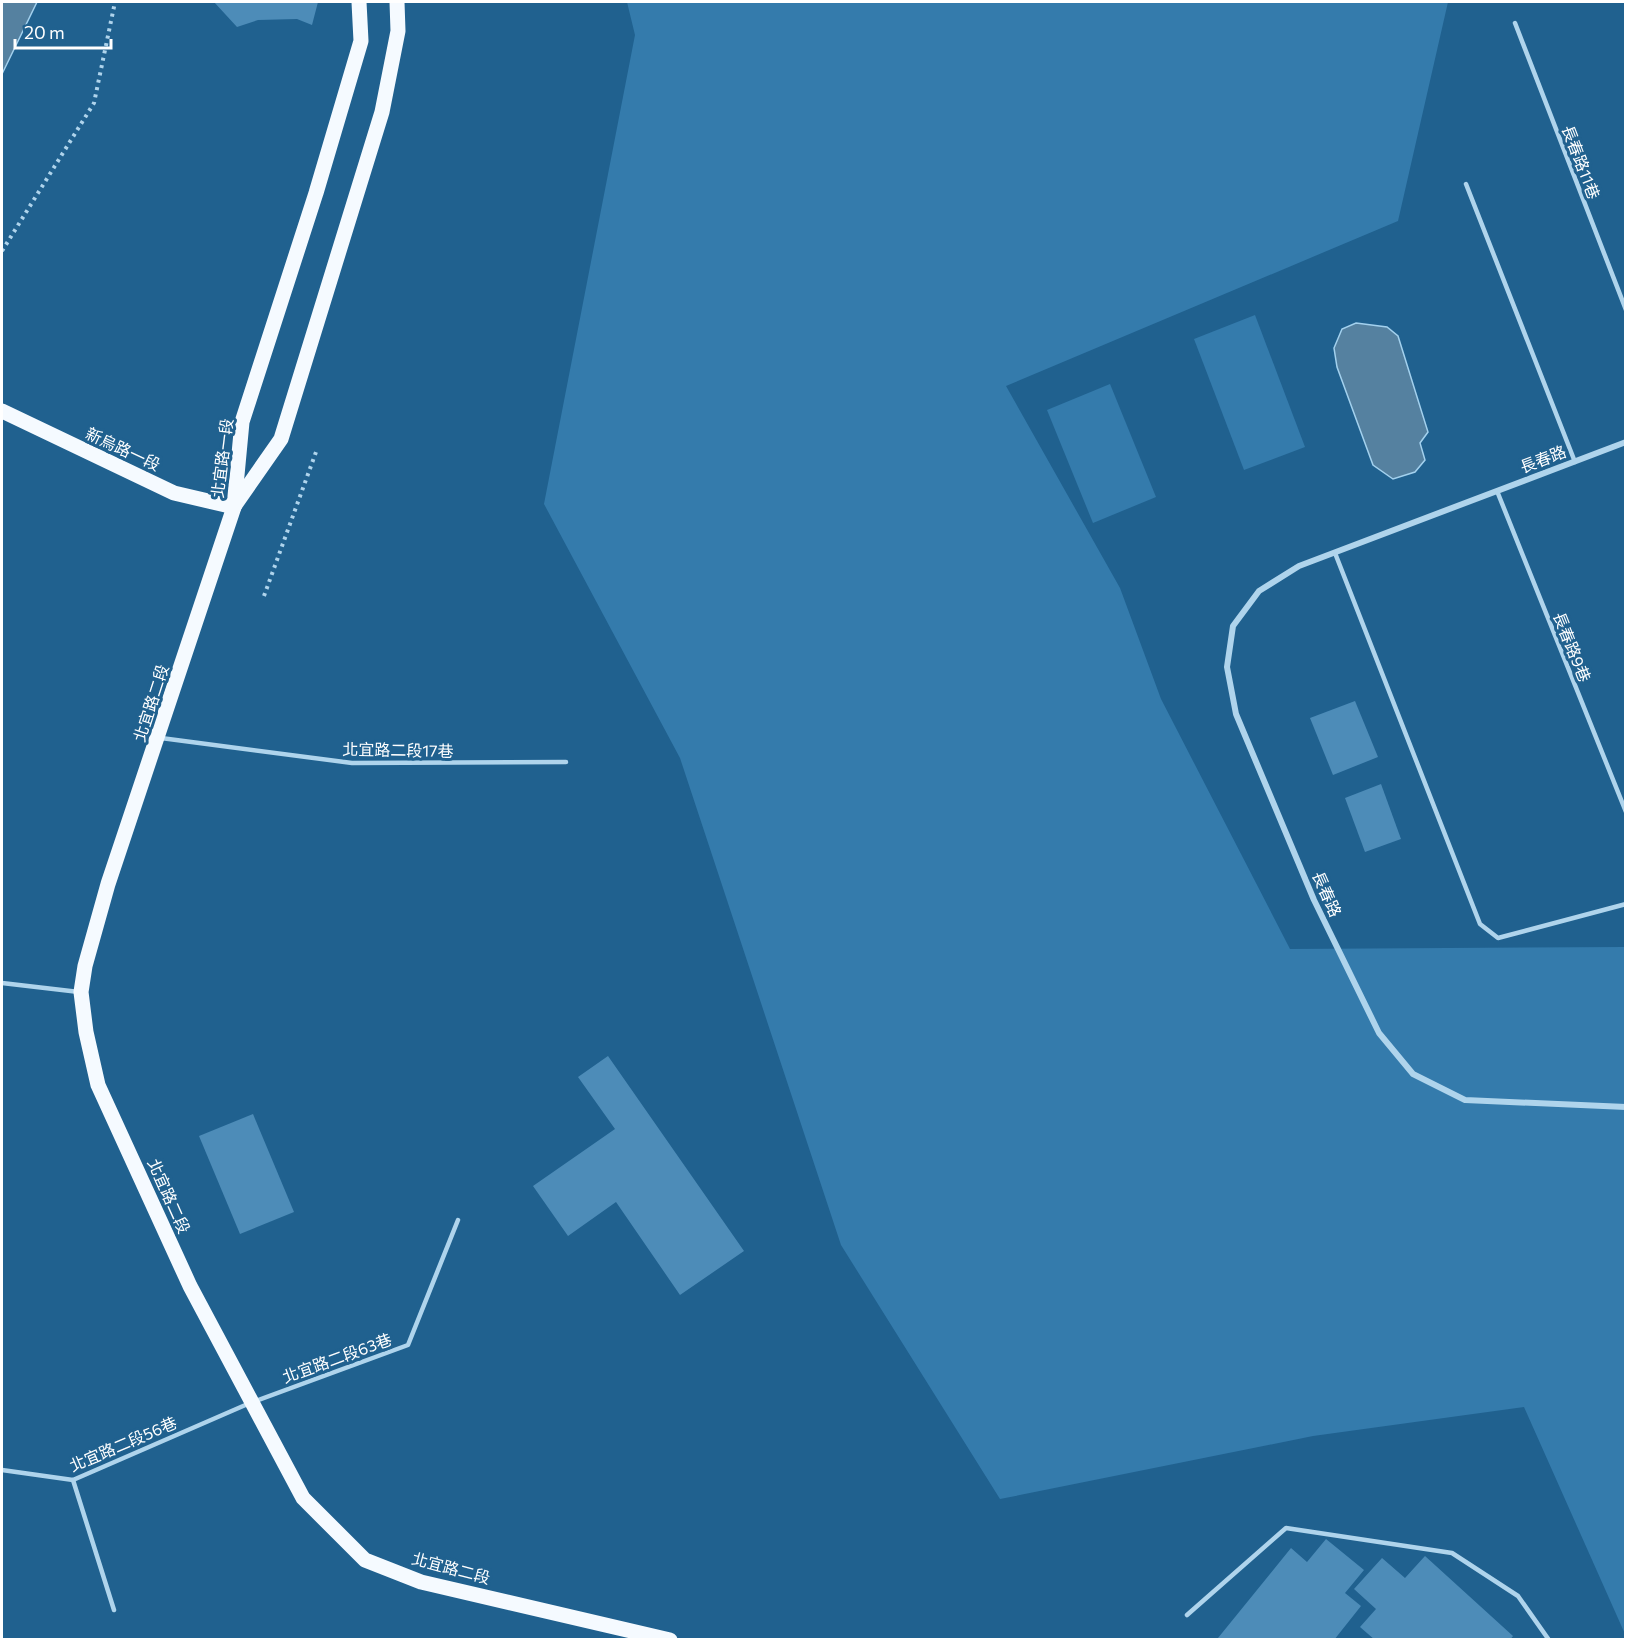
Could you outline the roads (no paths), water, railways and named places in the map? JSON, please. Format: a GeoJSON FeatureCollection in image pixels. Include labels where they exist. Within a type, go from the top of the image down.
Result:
{"type":"FeatureCollection","features":[{"type":"Feature","properties":{"kind":"main road","name":"北宜路一段"},"geometry":{"type":"LineString","coordinates":[[234,507],[242,422],[316,193],[361,41],[359,2]]}},
{"type":"Feature","properties":{"kind":"main road","name":"北宜路一段"},"geometry":{"type":"LineString","coordinates":[[234,507],[281,439],[382,112],[398,31],[398,2]]}},
{"type":"Feature","properties":{"kind":"main road","name":"新烏路一段"},"geometry":{"type":"LineString","coordinates":[[2,411],[174,493],[234,507]]}},
{"type":"Feature","properties":{"kind":"main road","name":"北宜路二段"},"geometry":{"type":"LineString","coordinates":[[234,507],[108,884],[85,966],[81,992],[86,1032],[98,1085],[190,1286],[250,1403],[303,1498],[365,1560],[421,1582],[670,1640]]}},
{"type":"Feature","properties":{"kind":"street","name":"長春路"},"geometry":{"type":"LineString","coordinates":[[1626,442],[1299,566],[1259,591],[1233,626],[1227,667],[1241,725],[1314,900],[1379,1033],[1413,1074],[1465,1100],[1626,1107]]}},
{"type":"Feature","properties":{"kind":"lane","name":"長春路11巷"},"geometry":{"type":"LineString","coordinates":[[1515,23],[1626,310]]}},
{"type":"Feature","properties":{"kind":"lane"},"geometry":{"type":"LineString","coordinates":[[1466,184],[1575,462]]}},
{"type":"Feature","properties":{"kind":"lane","name":"長春路9巷"},"geometry":{"type":"LineString","coordinates":[[1497,491],[1626,812]]}},
{"type":"Feature","properties":{"kind":"lane"},"geometry":{"type":"LineString","coordinates":[[1335,552],[1480,924],[1498,938],[1626,904]]}},
{"type":"Feature","properties":{"kind":"lane","name":"北宜路二段17巷"},"geometry":{"type":"LineString","coordinates":[[159,737],[352,763],[566,762]]}},
{"type":"Feature","properties":{"kind":"lane"},"geometry":{"type":"LineString","coordinates":[[2,983],[81,992]]}},
{"type":"Feature","properties":{"kind":"lane","name":"北宜路二段63巷"},"geometry":{"type":"LineString","coordinates":[[250,1403],[408,1345],[458,1220]]}},
{"type":"Feature","properties":{"kind":"lane","name":"北宜路二段56巷"},"geometry":{"type":"LineString","coordinates":[[2,1470],[73,1480],[250,1403]]}},
{"type":"Feature","properties":{"kind":"lane"},"geometry":{"type":"LineString","coordinates":[[73,1480],[114,1610]]}},
{"type":"Feature","properties":{"kind":"lane"},"geometry":{"type":"LineString","coordinates":[[1188,1615],[1286,1528],[1452,1553],[1518,1596],[1549,1640]]}}]}
